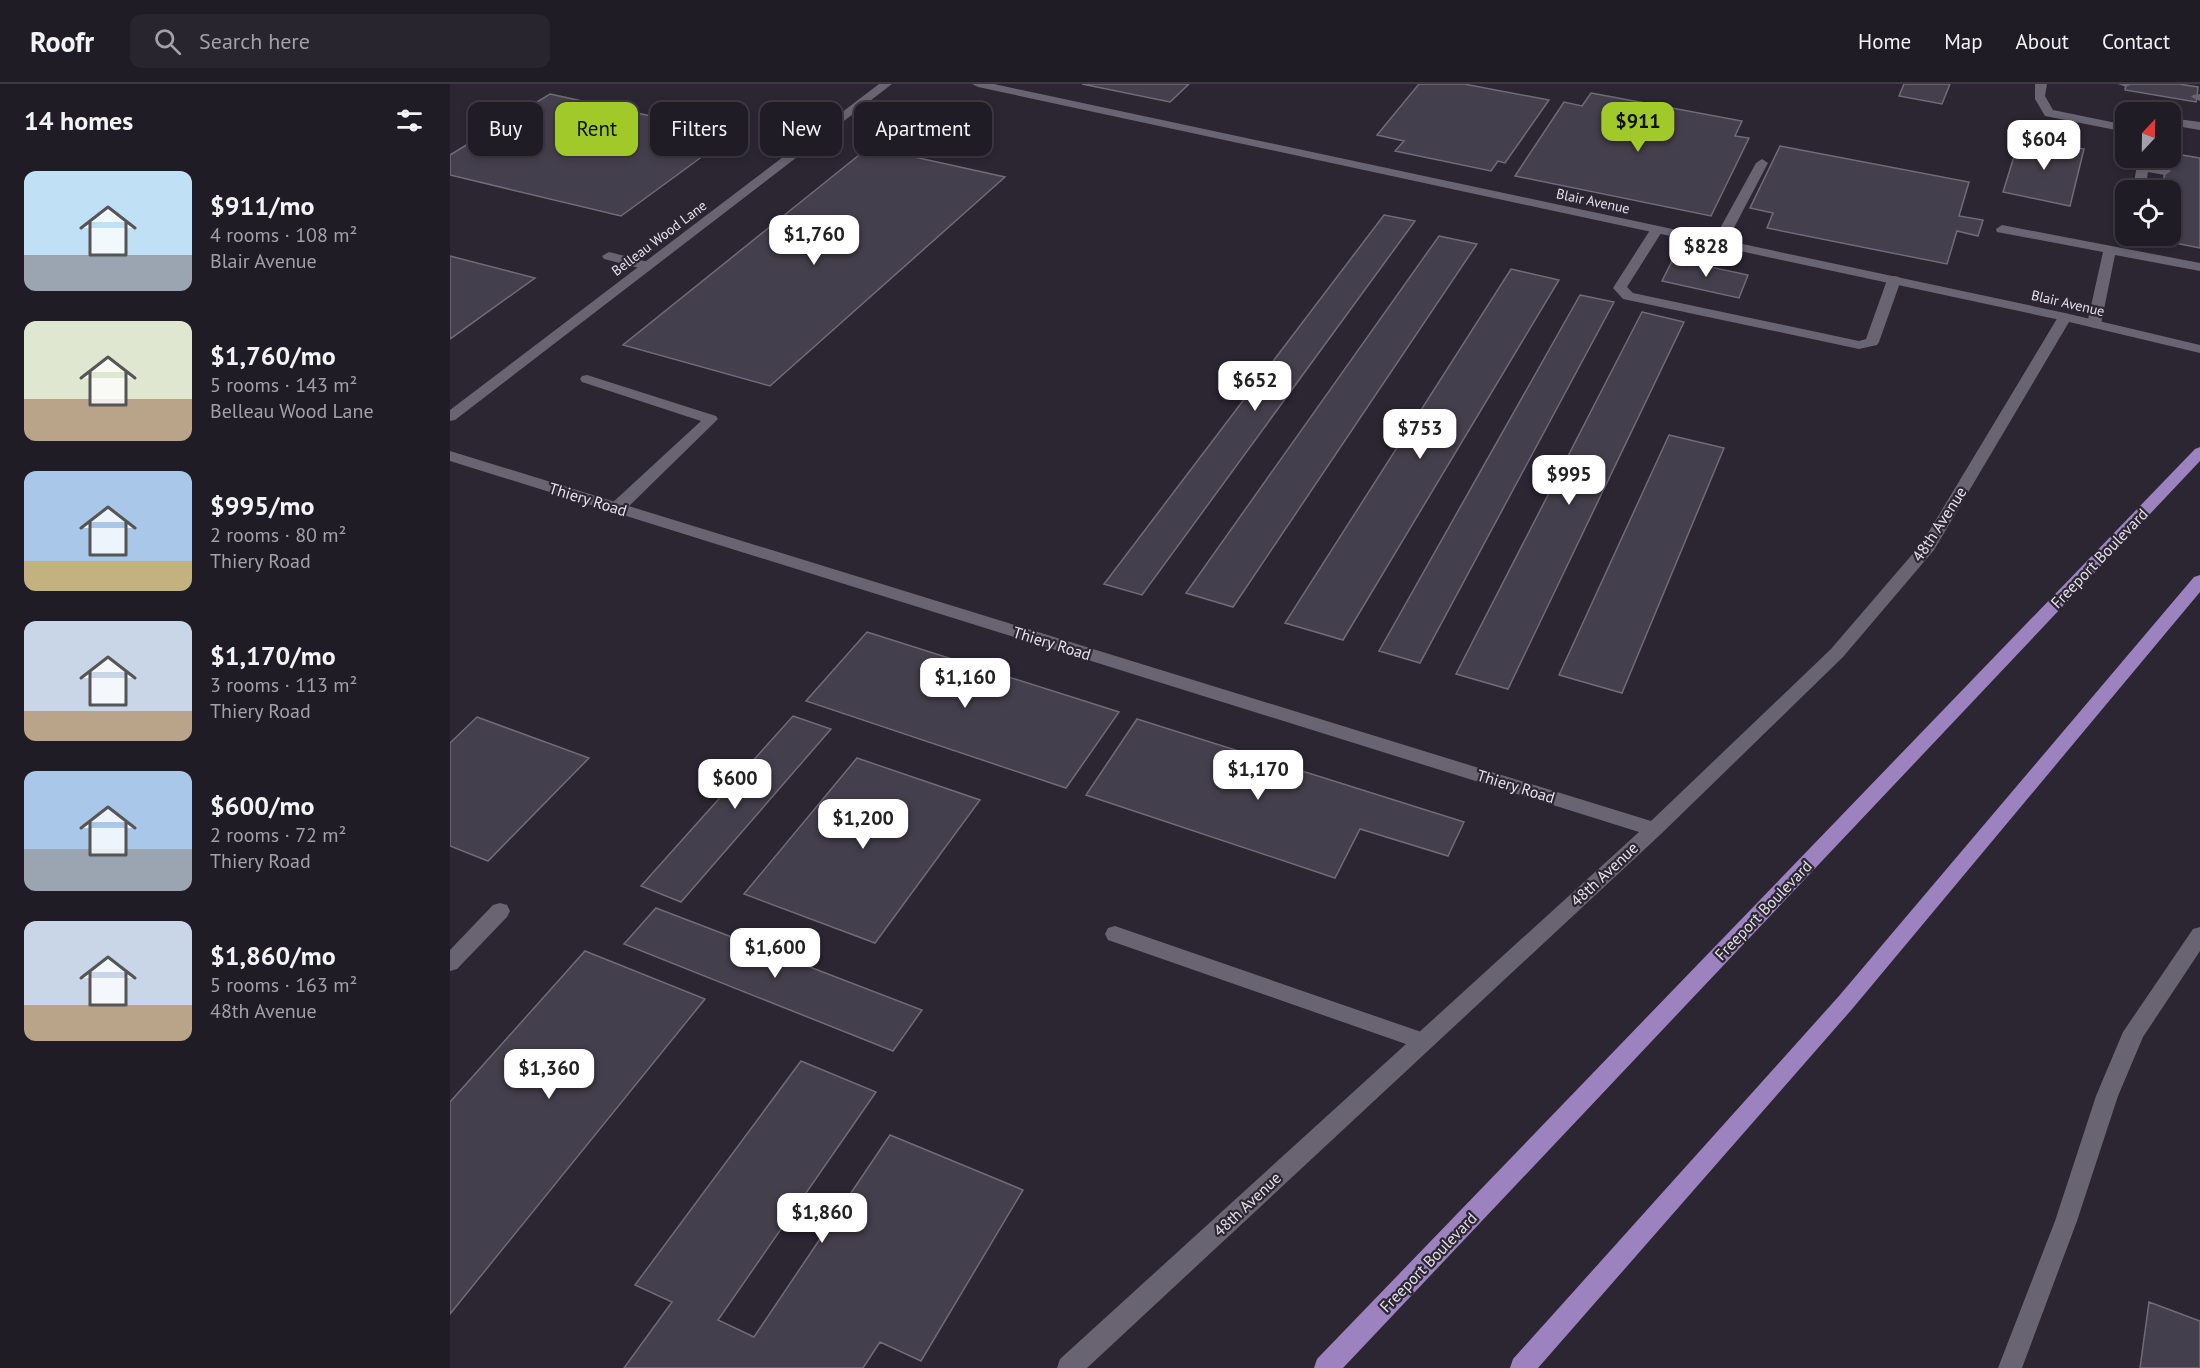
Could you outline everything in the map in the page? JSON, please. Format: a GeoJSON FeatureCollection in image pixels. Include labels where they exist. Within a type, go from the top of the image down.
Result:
{"type":"FeatureCollection","features":[{"type":"Feature","properties":{"kind":"main road","name":"Freeport Boulevard"},"geometry":{"type":"LineString","coordinates":[[1326,1368],[2200,452]]}},
{"type":"Feature","properties":{"kind":"main road"},"geometry":{"type":"LineString","coordinates":[[1522,1368],[1846,1002],[2200,581]]}},
{"type":"Feature","properties":{"kind":"street","name":"Belleau Wood Lane"},"geometry":{"type":"LineString","coordinates":[[842,118],[886,84]]}},
{"type":"Feature","properties":{"kind":"street","name":"Blair Avenue"},"geometry":{"type":"LineString","coordinates":[[978,84],[2065,317],[2200,350]]}},
{"type":"Feature","properties":{"kind":"street"},"geometry":{"type":"LineString","coordinates":[[2041,84],[2038,93],[2042,105],[2049,112],[2115,127]]}},
{"type":"Feature","properties":{"kind":"street"},"geometry":{"type":"LineString","coordinates":[[2181,123],[2200,126]]}},
{"type":"Feature","properties":{"kind":"street","name":"Belleau Wood Lane"},"geometry":{"type":"LineString","coordinates":[[450,417],[792,156]]}},
{"type":"Feature","properties":{"kind":"street"},"geometry":{"type":"LineString","coordinates":[[1719,243],[1762,163]]}},
{"type":"Feature","properties":{"kind":"street"},"geometry":{"type":"LineString","coordinates":[[2158,168],[2165,171]]}},
{"type":"Feature","properties":{"kind":"street"},"geometry":{"type":"LineString","coordinates":[[2002,229],[2200,267]]}},
{"type":"Feature","properties":{"kind":"street"},"geometry":{"type":"LineString","coordinates":[[1657,230],[1620,288],[1628,296],[1859,345],[1872,342],[1894,280]]}},
{"type":"Feature","properties":{"kind":"street"},"geometry":{"type":"LineString","coordinates":[[2129,253],[2130,246]]}},
{"type":"Feature","properties":{"kind":"street"},"geometry":{"type":"LineString","coordinates":[[2094,324],[2110,249]]}},
{"type":"Feature","properties":{"kind":"street"},"geometry":{"type":"LineString","coordinates":[[609,256],[647,266]]}},
{"type":"Feature","properties":{"kind":"street","name":"48th Avenue"},"geometry":{"type":"LineString","coordinates":[[1069,1368],[1654,829],[1837,652],[1928,546],[2065,317]]}},
{"type":"Feature","properties":{"kind":"street"},"geometry":{"type":"LineString","coordinates":[[587,379],[711,419],[617,508]]}},
{"type":"Feature","properties":{"kind":"street","name":"Thiery Road"},"geometry":{"type":"LineString","coordinates":[[450,456],[1654,829]]}},
{"type":"Feature","properties":{"kind":"street"},"geometry":{"type":"LineString","coordinates":[[450,963],[500,911]]}},
{"type":"Feature","properties":{"kind":"street"},"geometry":{"type":"LineString","coordinates":[[1114,934],[1423,1041]]}},
{"type":"Feature","properties":{"kind":"street"},"geometry":{"type":"LineString","coordinates":[[2010,1368],[2066,1221],[2107,1096],[2134,1032],[2200,935]]}},
{"type":"Feature","properties":{"kind":"building"},"geometry":{"type":"Polygon","coordinates":[[[1082,84],[1189,84],[1170,102],[1082,84]]]}},
{"type":"Feature","properties":{"kind":"building"},"geometry":{"type":"Polygon","coordinates":[[[1419,84],[1464,84],[1549,100],[1505,163],[1498,161],[1491,171],[1395,151],[1404,141],[1377,135],[1419,84]]]}},
{"type":"Feature","properties":{"kind":"building"},"geometry":{"type":"Polygon","coordinates":[[[1904,84],[1950,84],[1942,104],[1899,96],[1904,84]]]}},
{"type":"Feature","properties":{"kind":"building"},"geometry":{"type":"Polygon","coordinates":[[[2126,84],[2179,84],[2198,87],[2196,102],[2125,90],[2126,84]]]}},
{"type":"Feature","properties":{"kind":"building"},"geometry":{"type":"Polygon","coordinates":[[[1591,93],[1742,121],[1735,136],[1749,138],[1711,216],[1515,176],[1564,102],[1582,106],[1591,93]]]}},
{"type":"Feature","properties":{"kind":"building"},"geometry":{"type":"Polygon","coordinates":[[[550,94],[587,102],[555,102],[555,156],[638,156],[638,113],[650,116],[650,156],[703,156],[621,216],[450,175],[450,155],[468,144],[468,156],[543,156],[543,102],[537,102],[550,94]]]}},
{"type":"Feature","properties":{"kind":"building"},"geometry":{"type":"Polygon","coordinates":[[[2020,137],[2084,149],[2070,206],[2003,192],[2020,137]]]}},
{"type":"Feature","properties":{"kind":"building"},"geometry":{"type":"Polygon","coordinates":[[[1780,146],[1969,182],[1959,216],[1983,220],[1978,236],[1957,231],[1947,264],[1767,228],[1773,213],[1750,208],[1780,146]]]}},
{"type":"Feature","properties":{"kind":"building"},"geometry":{"type":"Polygon","coordinates":[[[2181,155],[2200,158],[2200,248],[2181,244],[2181,180],[2164,180],[2165,168],[2181,168],[2181,155]]]}},
{"type":"Feature","properties":{"kind":"building"},"geometry":{"type":"Polygon","coordinates":[[[858,156],[910,156],[1005,177],[770,386],[623,345],[858,156]]]}},
{"type":"Feature","properties":{"kind":"building"},"geometry":{"type":"Polygon","coordinates":[[[1384,215],[1415,221],[1142,595],[1104,584],[1384,215]]]}},
{"type":"Feature","properties":{"kind":"building"},"geometry":{"type":"Polygon","coordinates":[[[1439,236],[1477,244],[1233,607],[1186,593],[1439,236]]]}},
{"type":"Feature","properties":{"kind":"building"},"geometry":{"type":"Polygon","coordinates":[[[450,256],[535,278],[450,339],[450,256]]]}},
{"type":"Feature","properties":{"kind":"building"},"geometry":{"type":"Polygon","coordinates":[[[1673,259],[1748,275],[1739,298],[1662,281],[1673,259]]]}},
{"type":"Feature","properties":{"kind":"building"},"geometry":{"type":"Polygon","coordinates":[[[1511,269],[1559,280],[1343,640],[1285,623],[1511,269]]]}},
{"type":"Feature","properties":{"kind":"building"},"geometry":{"type":"Polygon","coordinates":[[[1580,295],[1614,302],[1420,663],[1379,651],[1580,295]]]}},
{"type":"Feature","properties":{"kind":"building"},"geometry":{"type":"Polygon","coordinates":[[[1642,312],[1684,322],[1508,689],[1456,674],[1642,312]]]}},
{"type":"Feature","properties":{"kind":"building"},"geometry":{"type":"Polygon","coordinates":[[[1669,435],[1724,448],[1622,693],[1559,675],[1669,435]]]}},
{"type":"Feature","properties":{"kind":"building"},"geometry":{"type":"Polygon","coordinates":[[[867,632],[1119,712],[1066,788],[806,701],[867,632]]]}},
{"type":"Feature","properties":{"kind":"building"},"geometry":{"type":"Polygon","coordinates":[[[793,716],[831,729],[681,902],[641,886],[793,716]]]}},
{"type":"Feature","properties":{"kind":"building"},"geometry":{"type":"Polygon","coordinates":[[[477,717],[589,758],[488,861],[450,846],[450,743],[477,717]]]}},
{"type":"Feature","properties":{"kind":"building"},"geometry":{"type":"Polygon","coordinates":[[[1137,719],[1464,822],[1448,856],[1360,829],[1335,878],[1086,795],[1137,719]]]}},
{"type":"Feature","properties":{"kind":"building"},"geometry":{"type":"Polygon","coordinates":[[[857,758],[980,800],[875,943],[744,894],[857,758]]]}},
{"type":"Feature","properties":{"kind":"building"},"geometry":{"type":"Polygon","coordinates":[[[656,908],[922,1010],[893,1051],[624,944],[656,908]]]}},
{"type":"Feature","properties":{"kind":"building"},"geometry":{"type":"Polygon","coordinates":[[[585,951],[705,999],[450,1314],[450,1102],[585,951]]]}},
{"type":"Feature","properties":{"kind":"building"},"geometry":{"type":"Polygon","coordinates":[[[801,1061],[876,1092],[718,1320],[754,1337],[890,1135],[1023,1190],[921,1361],[880,1342],[863,1368],[624,1368],[672,1302],[635,1285],[801,1061]]]}},
{"type":"Feature","properties":{"kind":"building"},"geometry":{"type":"Polygon","coordinates":[[[2149,1302],[2200,1321],[2200,1368],[2140,1368],[2149,1302]]]}}]}
